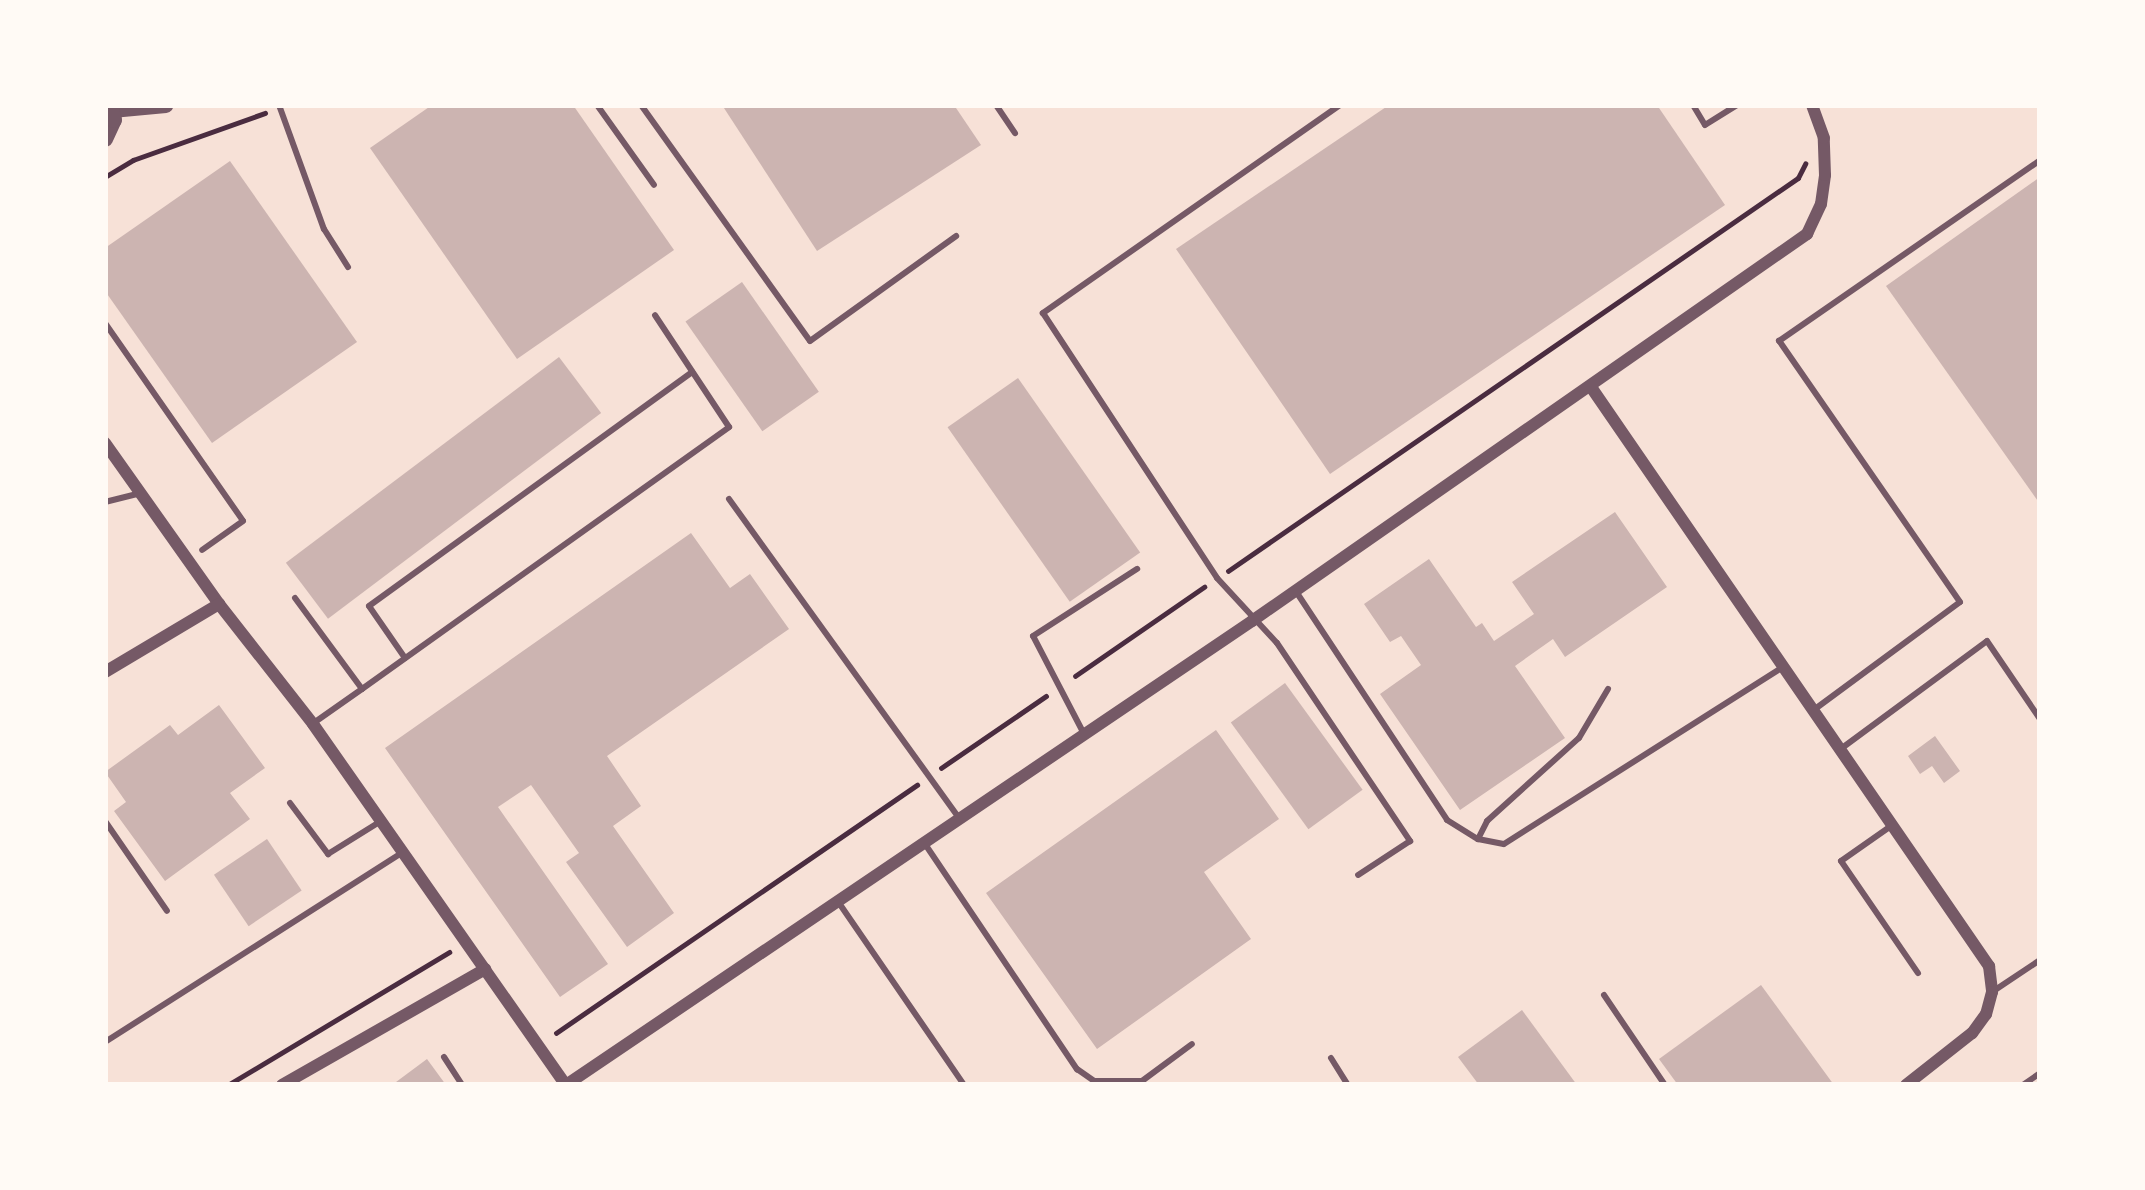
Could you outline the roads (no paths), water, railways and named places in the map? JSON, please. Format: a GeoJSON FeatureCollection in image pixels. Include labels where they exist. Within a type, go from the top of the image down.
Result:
{"type":"FeatureCollection","features":[{"type":"Feature","properties":{"kind":"street"},"geometry":{"type":"LineString","coordinates":[[105,139],[111,108],[166,105]]}},
{"type":"Feature","properties":{"kind":"street"},"geometry":{"type":"LineString","coordinates":[[105,443],[219,604],[313,724],[566,1085],[1296,591],[1807,234],[1821,204],[1825,175],[1824,138],[1812,105]]}},
{"type":"Feature","properties":{"kind":"street"},"geometry":{"type":"LineString","coordinates":[[1591,387],[1988,966],[1993,992],[1972,1033],[1906,1085]]}},
{"type":"Feature","properties":{"kind":"street"},"geometry":{"type":"LineString","coordinates":[[105,673],[219,604]]}},
{"type":"Feature","properties":{"kind":"street"},"geometry":{"type":"LineString","coordinates":[[282,1085],[484,969]]}},
{"type":"Feature","properties":{"kind":"lane"},"geometry":{"type":"LineString","coordinates":[[597,105],[654,185]]}},
{"type":"Feature","properties":{"kind":"lane"},"geometry":{"type":"LineString","coordinates":[[641,105],[811,340],[956,236]]}},
{"type":"Feature","properties":{"kind":"lane"},"geometry":{"type":"LineString","coordinates":[[996,105],[1015,133]]}},
{"type":"Feature","properties":{"kind":"lane"},"geometry":{"type":"LineString","coordinates":[[1340,105],[1043,313],[1217,578],[1277,644],[1410,841],[1358,875]]}},
{"type":"Feature","properties":{"kind":"lane"},"geometry":{"type":"LineString","coordinates":[[1693,105],[1705,124],[1737,105]]}},
{"type":"Feature","properties":{"kind":"lane"},"geometry":{"type":"LineString","coordinates":[[279,106],[324,229],[348,267]]}},
{"type":"Feature","properties":{"kind":"lane"},"geometry":{"type":"LineString","coordinates":[[1812,711],[1960,602],[1779,341],[2040,160]]}},
{"type":"Feature","properties":{"kind":"lane"},"geometry":{"type":"LineString","coordinates":[[313,724],[729,427],[655,315]]}},
{"type":"Feature","properties":{"kind":"lane"},"geometry":{"type":"LineString","coordinates":[[105,323],[243,521],[202,550]]}},
{"type":"Feature","properties":{"kind":"lane"},"geometry":{"type":"LineString","coordinates":[[405,658],[369,606],[692,372]]}},
{"type":"Feature","properties":{"kind":"lane"},"geometry":{"type":"LineString","coordinates":[[105,502],[140,493]]}},
{"type":"Feature","properties":{"kind":"lane"},"geometry":{"type":"LineString","coordinates":[[729,499],[961,820]]}},
{"type":"Feature","properties":{"kind":"lane"},"geometry":{"type":"LineString","coordinates":[[1084,736],[1033,636],[1137,569]]}},
{"type":"Feature","properties":{"kind":"lane"},"geometry":{"type":"LineString","coordinates":[[1296,591],[1447,820],[1478,839],[1504,844],[1781,668]]}},
{"type":"Feature","properties":{"kind":"lane"},"geometry":{"type":"LineString","coordinates":[[295,598],[362,689]]}},
{"type":"Feature","properties":{"kind":"lane"},"geometry":{"type":"LineString","coordinates":[[1839,750],[1987,641],[2040,719]]}},
{"type":"Feature","properties":{"kind":"lane"},"geometry":{"type":"LineString","coordinates":[[1478,839],[1487,821],[1580,738],[1608,689]]}},
{"type":"Feature","properties":{"kind":"lane"},"geometry":{"type":"LineString","coordinates":[[290,803],[328,854],[380,821]]}},
{"type":"Feature","properties":{"kind":"lane"},"geometry":{"type":"LineString","coordinates":[[105,821],[167,911]]}},
{"type":"Feature","properties":{"kind":"lane"},"geometry":{"type":"LineString","coordinates":[[1891,826],[1841,861],[1918,973]]}},
{"type":"Feature","properties":{"kind":"lane"},"geometry":{"type":"LineString","coordinates":[[925,844],[1077,1069],[1094,1081],[1142,1081],[1192,1045]]}},
{"type":"Feature","properties":{"kind":"lane"},"geometry":{"type":"LineString","coordinates":[[105,1042],[403,852]]}},
{"type":"Feature","properties":{"kind":"lane"},"geometry":{"type":"LineString","coordinates":[[839,902],[964,1085]]}},
{"type":"Feature","properties":{"kind":"lane"},"geometry":{"type":"LineString","coordinates":[[1993,992],[2040,960]]}},
{"type":"Feature","properties":{"kind":"lane"},"geometry":{"type":"LineString","coordinates":[[1604,995],[1664,1085]]}},
{"type":"Feature","properties":{"kind":"lane"},"geometry":{"type":"LineString","coordinates":[[444,1057],[462,1085]]}},
{"type":"Feature","properties":{"kind":"lane"},"geometry":{"type":"LineString","coordinates":[[1331,1058],[1348,1085]]}},
{"type":"Feature","properties":{"kind":"lane"},"geometry":{"type":"LineString","coordinates":[[2023,1085],[2040,1073]]}}]}
